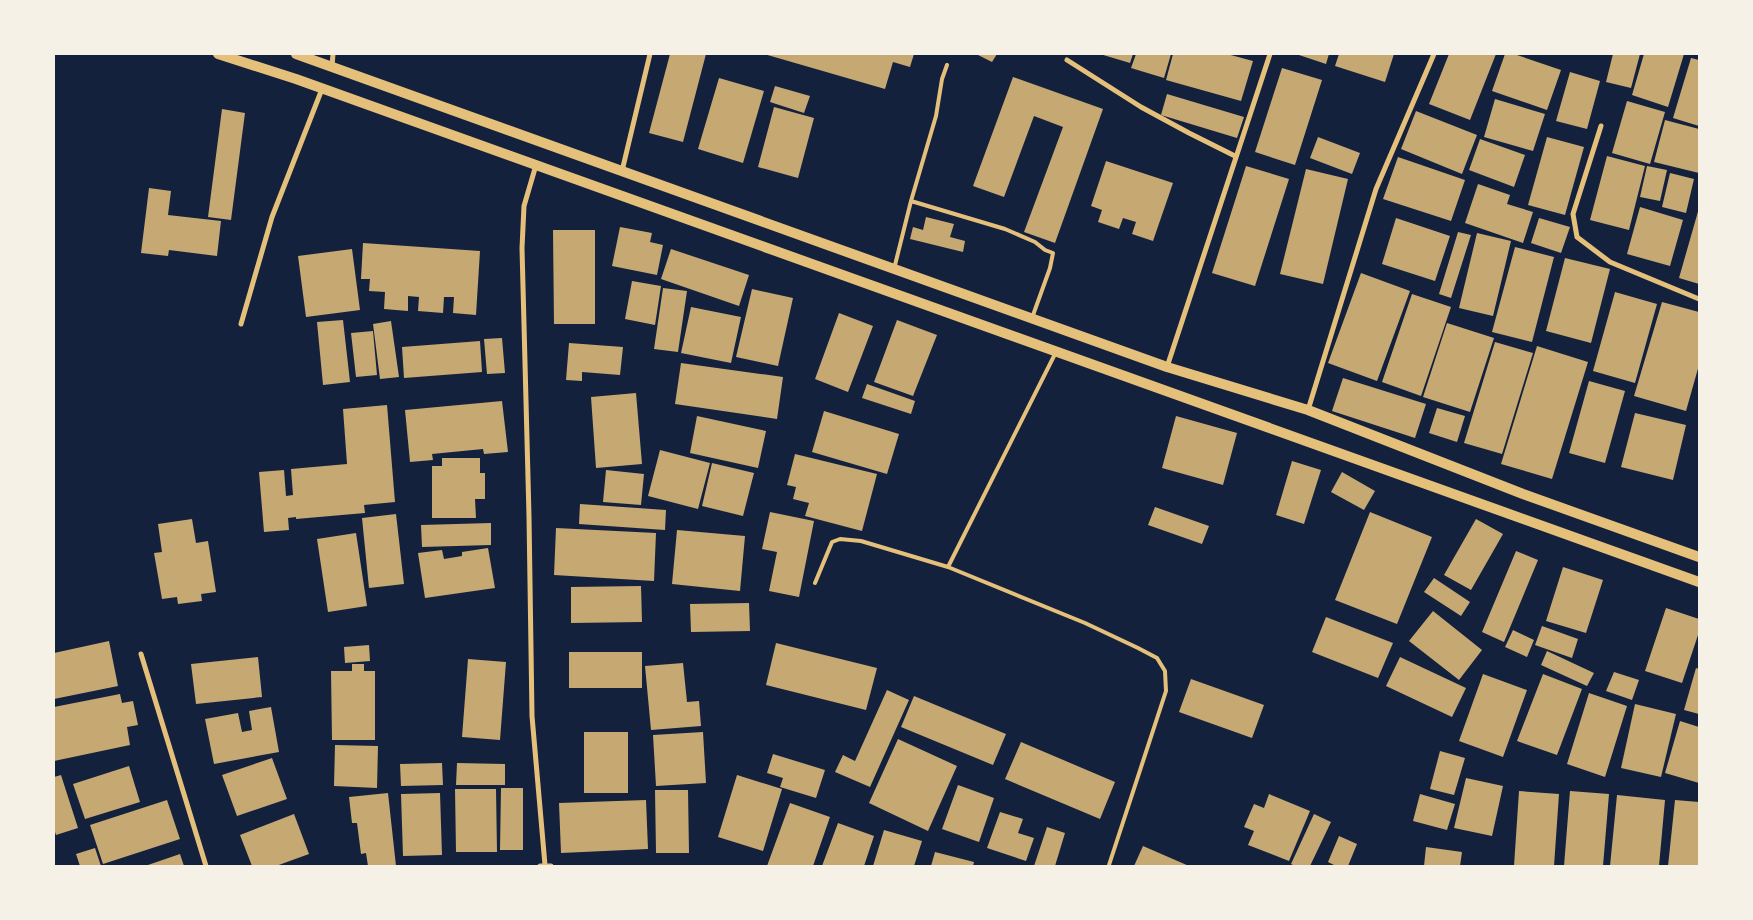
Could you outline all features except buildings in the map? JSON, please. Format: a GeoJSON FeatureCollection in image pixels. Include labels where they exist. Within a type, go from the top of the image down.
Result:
{"type":"FeatureCollection","features":[{"type":"Feature","properties":{"kind":"main road"},"geometry":{"type":"LineString","coordinates":[[218,54],[536,165],[1699,582]]}},
{"type":"Feature","properties":{"kind":"main road"},"geometry":{"type":"LineString","coordinates":[[296,54],[1167,367],[1308,410],[1523,494],[1699,556]]}},
{"type":"Feature","properties":{"kind":"street"},"geometry":{"type":"LineString","coordinates":[[332,66],[333,54]]}},
{"type":"Feature","properties":{"kind":"street"},"geometry":{"type":"LineString","coordinates":[[622,171],[650,54]]}},
{"type":"Feature","properties":{"kind":"street"},"geometry":{"type":"LineString","coordinates":[[1167,367],[1270,54]]}},
{"type":"Feature","properties":{"kind":"street"},"geometry":{"type":"LineString","coordinates":[[1308,410],[1376,189],[1434,54]]}},
{"type":"Feature","properties":{"kind":"street"},"geometry":{"type":"LineString","coordinates":[[1067,60],[1141,106],[1235,156]]}},
{"type":"Feature","properties":{"kind":"street"},"geometry":{"type":"LineString","coordinates":[[241,324],[272,217],[322,89]]}},
{"type":"Feature","properties":{"kind":"street"},"geometry":{"type":"LineString","coordinates":[[1601,126],[1573,214],[1577,237],[1610,262],[1699,299]]}},
{"type":"Feature","properties":{"kind":"street"},"geometry":{"type":"LineString","coordinates":[[536,165],[524,206],[522,248],[532,716],[545,866]]}},
{"type":"Feature","properties":{"kind":"street"},"geometry":{"type":"LineString","coordinates":[[141,654],[206,866]]}},
{"type":"Feature","properties":{"kind":"lane"},"geometry":{"type":"LineString","coordinates":[[894,268],[936,116],[942,79],[947,65]]}},
{"type":"Feature","properties":{"kind":"lane"},"geometry":{"type":"LineString","coordinates":[[911,201],[1005,229],[1035,242],[1045,250],[1052,252],[1050,268],[1032,318]]}},
{"type":"Feature","properties":{"kind":"lane"},"geometry":{"type":"LineString","coordinates":[[948,567],[1056,352]]}},
{"type":"Feature","properties":{"kind":"lane"},"geometry":{"type":"LineString","coordinates":[[815,583],[832,542],[840,540],[861,541],[948,567],[1076,620],[1157,658],[1165,671],[1166,691],[1109,865]]}}]}
